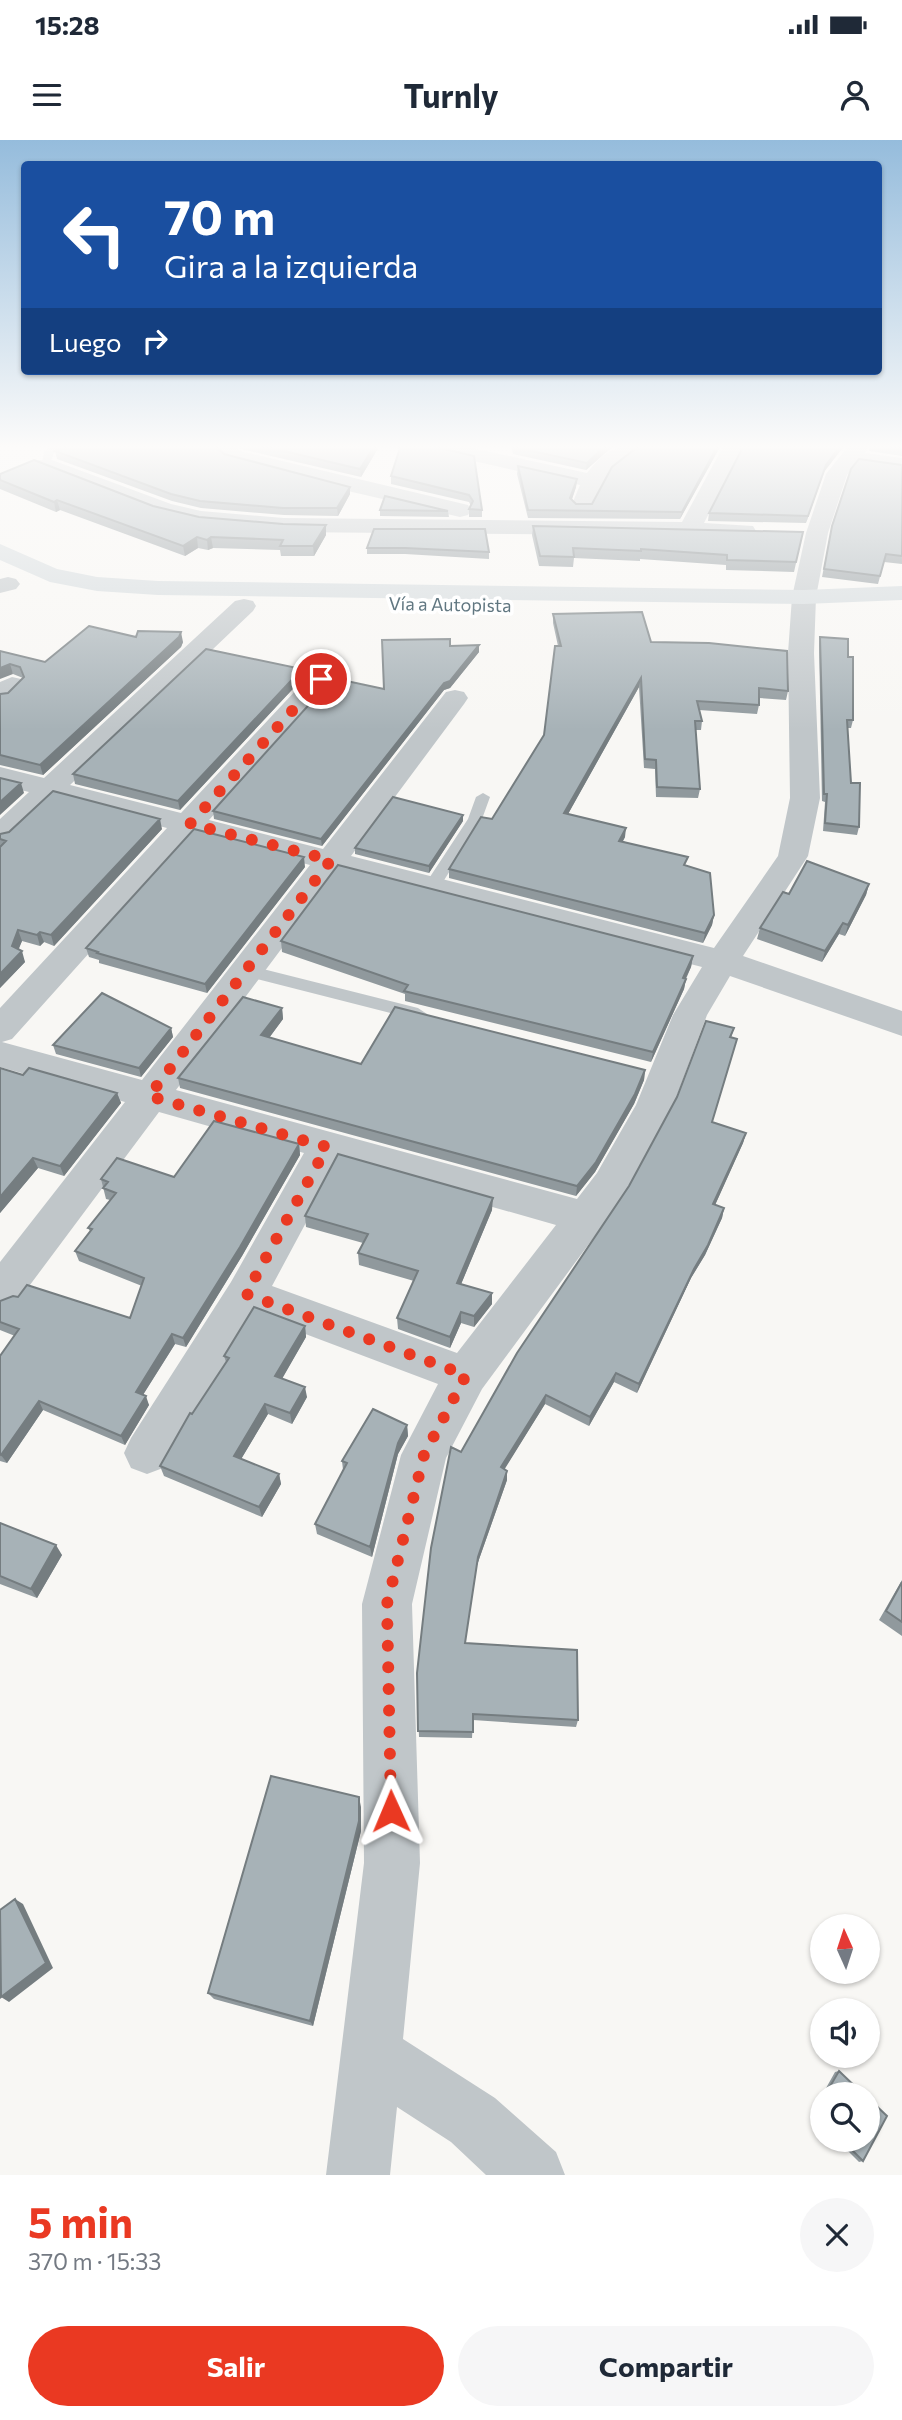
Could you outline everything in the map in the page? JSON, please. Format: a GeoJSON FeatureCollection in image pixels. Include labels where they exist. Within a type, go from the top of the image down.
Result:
{"type":"FeatureCollection","features":[{"type":"Feature","properties":{"kind":"highway","name":"Vía a Autopista"},"geometry":{"type":"LineString","coordinates":[[0,551],[50,575],[97,584],[158,588],[902,607]]}},
{"type":"Feature","properties":{"kind":"highway","name":"Vía a Autopista"},"geometry":{"type":"LineString","coordinates":[[3,583],[83,597],[244,606],[359,603],[804,604],[902,593]]}},
{"type":"Feature","properties":{"kind":"street"},"geometry":{"type":"LineString","coordinates":[[358,2175],[392,1863],[387,1604],[424,1455],[466,1375],[611,1184],[654,1106],[660,1074],[690,1015],[722,961],[793,856],[805,798],[801,653],[804,540]]}},
{"type":"Feature","properties":{"kind":"street"},"geometry":{"type":"LineString","coordinates":[[0,835],[244,606]]}},
{"type":"Feature","properties":{"kind":"street"},"geometry":{"type":"LineString","coordinates":[[0,1030],[321,679]]}},
{"type":"Feature","properties":{"kind":"street"},"geometry":{"type":"LineString","coordinates":[[0,1293],[454,698]]}},
{"type":"Feature","properties":{"kind":"street"},"geometry":{"type":"LineString","coordinates":[[0,776],[722,961],[902,1024]]}},
{"type":"Feature","properties":{"kind":"street"},"geometry":{"type":"LineString","coordinates":[[0,1054],[586,1219]]}},
{"type":"Feature","properties":{"kind":"street"},"geometry":{"type":"LineString","coordinates":[[147,1454],[246,1294],[327,1147]]}},
{"type":"Feature","properties":{"kind":"street"},"geometry":{"type":"LineString","coordinates":[[246,1294],[466,1375]]}},
{"type":"Feature","properties":{"kind":"street"},"geometry":{"type":"LineString","coordinates":[[372,2054],[473,2120],[533,2175]]}},
{"type":"Feature","properties":{"kind":"lane"},"geometry":{"type":"LineString","coordinates":[[432,886],[475,820],[484,797]]}},
{"type":"Feature","properties":{"kind":"lane"},"geometry":{"type":"LineString","coordinates":[[247,971],[436,1018]]}},
{"type":"Feature","properties":{"kind":"building"},"geometry":{"type":"Polygon","coordinates":[[[166,540],[192,540],[183,546],[166,540]]]}},
{"type":"Feature","properties":{"kind":"building"},"geometry":{"type":"Polygon","coordinates":[[[283,540],[317,540],[313,546],[280,546],[283,540]]]}},
{"type":"Feature","properties":{"kind":"building"},"geometry":{"type":"Polygon","coordinates":[[[370,540],[487,540],[489,552],[405,548],[367,548],[370,540]]]}},
{"type":"Feature","properties":{"kind":"building"},"geometry":{"type":"Polygon","coordinates":[[[536,540],[801,540],[796,562],[727,560],[727,555],[641,549],[573,548],[574,557],[540,556],[536,540]]]}},
{"type":"Feature","properties":{"kind":"building"},"geometry":{"type":"Polygon","coordinates":[[[829,540],[902,540],[902,556],[886,554],[880,576],[824,569],[829,540]]]}},
{"type":"Feature","properties":{"kind":"building"},"geometry":{"type":"Polygon","coordinates":[[[642,612],[651,642],[709,643],[787,651],[788,691],[759,688],[759,705],[697,701],[702,721],[695,721],[700,789],[657,787],[656,760],[645,759],[641,678],[564,813],[626,828],[619,841],[688,857],[684,865],[710,873],[714,915],[705,933],[449,869],[481,817],[492,819],[544,735],[555,646],[561,646],[553,614],[642,612]]]}},
{"type":"Feature","properties":{"kind":"building"},"geometry":{"type":"Polygon","coordinates":[[[89,626],[136,637],[138,631],[181,632],[179,637],[40,765],[0,755],[0,694],[8,693],[24,677],[20,667],[10,664],[0,668],[0,651],[45,662],[89,626]]]}},
{"type":"Feature","properties":{"kind":"building"},"geometry":{"type":"Polygon","coordinates":[[[820,637],[848,639],[848,657],[853,657],[853,720],[847,720],[851,783],[860,783],[859,827],[825,823],[827,794],[824,794],[820,637]]]}},
{"type":"Feature","properties":{"kind":"building"},"geometry":{"type":"Polygon","coordinates":[[[450,639],[450,646],[479,645],[450,681],[444,683],[321,839],[213,811],[333,678],[384,689],[382,640],[450,639]]]}},
{"type":"Feature","properties":{"kind":"building"},"geometry":{"type":"Polygon","coordinates":[[[206,649],[302,669],[178,801],[73,774],[206,649]]]}},
{"type":"Feature","properties":{"kind":"building"},"geometry":{"type":"Polygon","coordinates":[[[0,778],[21,783],[0,802],[0,778]]]}},
{"type":"Feature","properties":{"kind":"building"},"geometry":{"type":"Polygon","coordinates":[[[53,791],[160,819],[51,935],[18,930],[12,946],[22,951],[0,974],[0,847],[6,841],[0,839],[0,834],[9,832],[53,791]]]}},
{"type":"Feature","properties":{"kind":"building"},"geometry":{"type":"Polygon","coordinates":[[[393,797],[463,815],[429,866],[355,848],[393,797]]]}},
{"type":"Feature","properties":{"kind":"building"},"geometry":{"type":"Polygon","coordinates":[[[194,829],[304,857],[205,984],[86,948],[194,829]]]}},
{"type":"Feature","properties":{"kind":"building"},"geometry":{"type":"Polygon","coordinates":[[[807,861],[869,884],[848,925],[843,923],[825,951],[760,928],[783,892],[789,894],[807,861]]]}},
{"type":"Feature","properties":{"kind":"building"},"geometry":{"type":"Polygon","coordinates":[[[338,865],[693,956],[683,978],[686,979],[653,1052],[404,991],[408,985],[281,941],[338,865]]]}},
{"type":"Feature","properties":{"kind":"building"},"geometry":{"type":"Polygon","coordinates":[[[102,993],[171,1028],[139,1068],[53,1045],[102,993]]]}},
{"type":"Feature","properties":{"kind":"building"},"geometry":{"type":"Polygon","coordinates":[[[243,997],[282,1008],[261,1035],[361,1064],[395,1007],[645,1070],[635,1094],[596,1162],[577,1186],[178,1078],[243,997]]]}},
{"type":"Feature","properties":{"kind":"building"},"geometry":{"type":"Polygon","coordinates":[[[706,1021],[734,1028],[730,1037],[737,1039],[712,1122],[746,1133],[713,1204],[724,1208],[639,1384],[616,1373],[590,1417],[546,1395],[501,1467],[507,1471],[478,1557],[465,1643],[577,1650],[578,1720],[473,1714],[473,1732],[418,1731],[417,1673],[431,1548],[451,1447],[461,1452],[517,1353],[629,1186],[677,1097],[706,1021]]]}},
{"type":"Feature","properties":{"kind":"building"},"geometry":{"type":"Polygon","coordinates":[[[0,1068],[23,1075],[29,1068],[117,1093],[60,1166],[33,1158],[0,1197],[0,1068]]]}},
{"type":"Feature","properties":{"kind":"building"},"geometry":{"type":"Polygon","coordinates":[[[214,1121],[299,1144],[240,1247],[183,1338],[172,1334],[136,1392],[146,1396],[121,1436],[39,1401],[1,1455],[0,1356],[19,1329],[0,1322],[0,1301],[18,1297],[27,1285],[130,1318],[144,1278],[75,1251],[92,1229],[88,1228],[116,1193],[103,1188],[108,1182],[101,1179],[117,1158],[174,1177],[214,1121]]]}},
{"type":"Feature","properties":{"kind":"building"},"geometry":{"type":"Polygon","coordinates":[[[338,1154],[493,1198],[457,1283],[492,1293],[474,1316],[461,1312],[450,1337],[397,1318],[418,1271],[358,1253],[368,1234],[305,1216],[338,1154]]]}},
{"type":"Feature","properties":{"kind":"building"},"geometry":{"type":"Polygon","coordinates":[[[254,1307],[305,1326],[275,1376],[305,1387],[290,1413],[265,1404],[234,1456],[279,1474],[259,1507],[160,1466],[190,1413],[192,1414],[229,1358],[224,1356],[254,1307]]]}},
{"type":"Feature","properties":{"kind":"building"},"geometry":{"type":"Polygon","coordinates":[[[373,1409],[407,1425],[398,1443],[370,1547],[315,1524],[347,1463],[342,1461],[373,1409]]]}},
{"type":"Feature","properties":{"kind":"building"},"geometry":{"type":"Polygon","coordinates":[[[0,1523],[56,1545],[31,1589],[0,1576],[0,1523]]]}},
{"type":"Feature","properties":{"kind":"building"},"geometry":{"type":"Polygon","coordinates":[[[902,1582],[902,1622],[886,1611],[902,1582]]]}},
{"type":"Feature","properties":{"kind":"building"},"geometry":{"type":"Polygon","coordinates":[[[271,1776],[359,1797],[359,1821],[310,2021],[208,1993],[271,1776]]]}},
{"type":"Feature","properties":{"kind":"building"},"geometry":{"type":"Polygon","coordinates":[[[15,1899],[46,1963],[1,1997],[0,1910],[15,1899]]]}},
{"type":"Feature","properties":{"kind":"building"},"geometry":{"type":"Polygon","coordinates":[[[839,2071],[850,2082],[833,2082],[839,2071]]]}},
{"type":"Feature","properties":{"kind":"building"},"geometry":{"type":"Polygon","coordinates":[[[880,2109],[887,2116],[880,2129],[880,2109]]]}},
{"type":"Feature","properties":{"kind":"building"},"geometry":{"type":"Polygon","coordinates":[[[854,2152],[868,2152],[863,2161],[854,2152]]]}},
{"type":"Feature","properties":{"kind":"route"},"geometry":{"type":"LineString","coordinates":[[321,679],[190,824],[331,860],[149,1096],[327,1147],[246,1294],[466,1375],[424,1455],[387,1604],[391,1811]]}}]}
